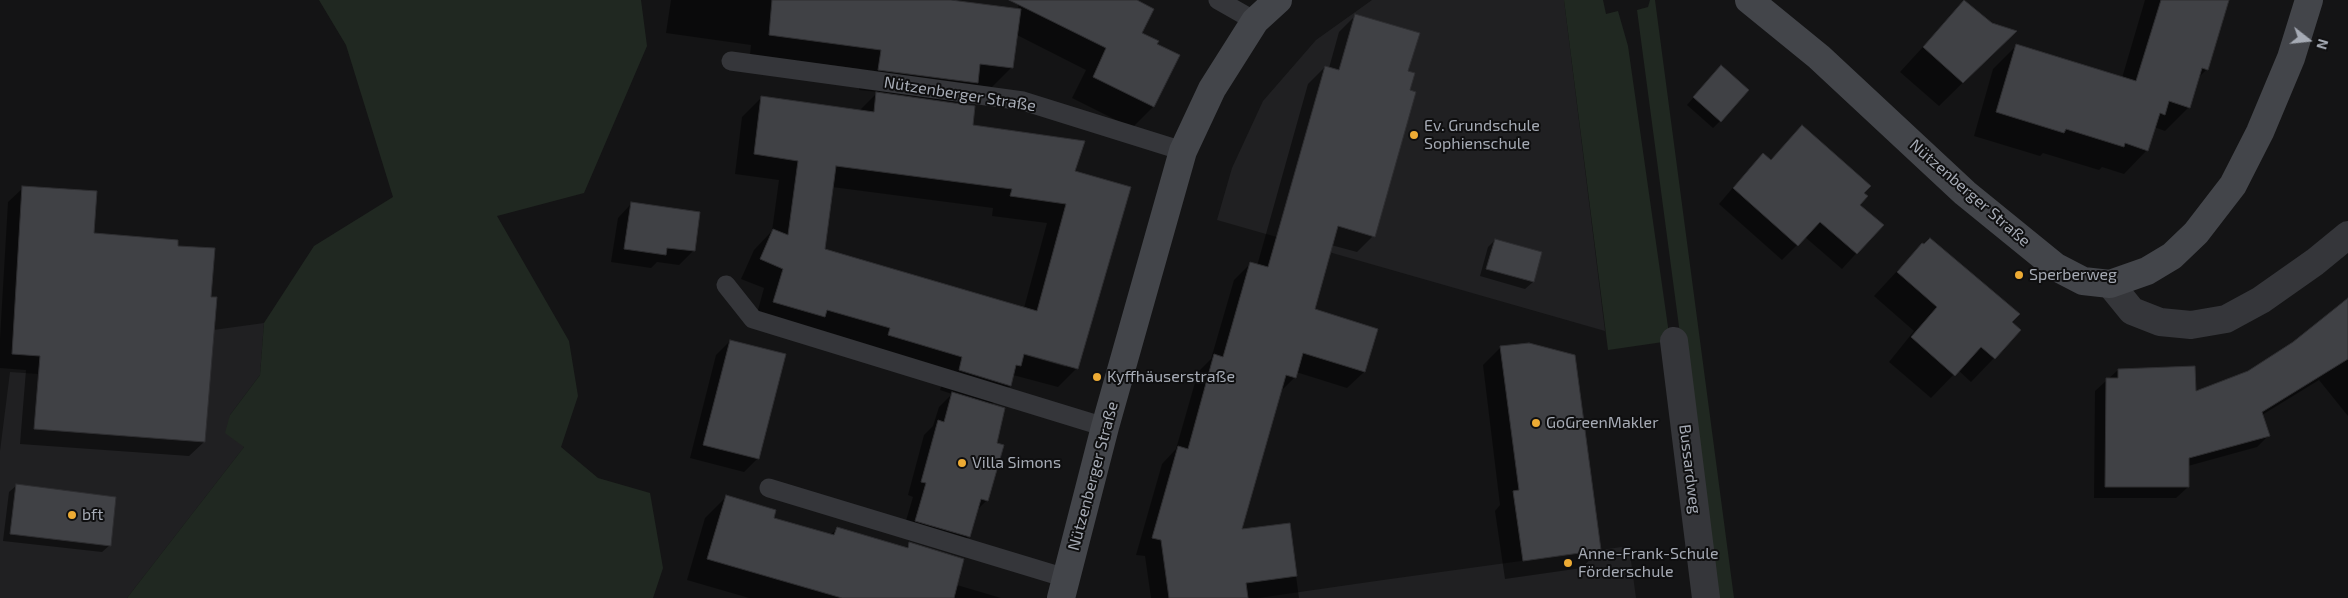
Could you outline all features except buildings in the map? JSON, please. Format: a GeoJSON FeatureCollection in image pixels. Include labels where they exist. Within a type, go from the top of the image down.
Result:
{"type":"FeatureCollection","features":[{"type":"Feature","properties":{"kind":"street","name":"Nützenberger Straße"},"geometry":{"type":"LineString","coordinates":[[1063,588],[1105,427],[1184,151],[1212,89],[1255,21],[1278,0]]}},
{"type":"Feature","properties":{"kind":"street","name":"Nützenberger Straße"},"geometry":{"type":"LineString","coordinates":[[1749,0],[1820,57],[1965,193],[2056,267],[2083,281],[2110,284],[2147,271],[2172,256],[2196,233],[2233,185],[2270,108],[2291,58],[2309,0]]}},
{"type":"Feature","properties":{"kind":"street"},"geometry":{"type":"LineString","coordinates":[[2110,284],[2132,311],[2160,322],[2192,325],[2226,319],[2261,300],[2315,262],[2348,235]]}},
{"type":"Feature","properties":{"kind":"street","name":"Bussardweg"},"geometry":{"type":"LineString","coordinates":[[1674,341],[1706,598]]}},
{"type":"Feature","properties":{"kind":"lane"},"geometry":{"type":"LineString","coordinates":[[1218,0],[1255,21]]}},
{"type":"Feature","properties":{"kind":"lane","name":"Nützenberger Straße"},"geometry":{"type":"LineString","coordinates":[[731,62],[1023,100],[1184,151]]}},
{"type":"Feature","properties":{"kind":"lane"},"geometry":{"type":"LineString","coordinates":[[726,285],[753,319],[1105,427]]}},
{"type":"Feature","properties":{"kind":"lane"},"geometry":{"type":"LineString","coordinates":[[769,488],[1063,588]]}},
{"type":"Feature","properties":{"kind":"shaded area"},"geometry":{"type":"Polygon","coordinates":[[[319,0],[641,0],[647,46],[584,193],[497,216],[569,341],[578,396],[561,447],[598,478],[650,493],[663,568],[653,598],[127,598],[244,447],[225,433],[230,415],[260,375],[264,323],[314,246],[393,197],[346,45],[319,0]]]}},
{"type":"Feature","properties":{"kind":"shaded area","name":"Ev. Grundschule Sophienschule"},"geometry":{"type":"Polygon","coordinates":[[[1372,0],[1564,0],[1605,331],[1217,220],[1232,168],[1263,101],[1316,40],[1372,0]]]}},
{"type":"Feature","properties":{"kind":"shaded area"},"geometry":{"type":"Polygon","coordinates":[[[1564,0],[1603,0],[1606,14],[1618,11],[1628,46],[1670,341],[1608,350],[1564,0]]]}},
{"type":"Feature","properties":{"kind":"shaded area"},"geometry":{"type":"Polygon","coordinates":[[[1650,0],[1655,0],[1734,598],[1715,598],[1637,10],[1648,7],[1650,0]]]}},
{"type":"Feature","properties":{"kind":"shaded area"},"geometry":{"type":"Polygon","coordinates":[[[264,323],[260,375],[230,415],[244,447],[127,598],[0,598],[0,451],[10,372],[127,380],[213,330],[264,323]]]}},
{"type":"Feature","properties":{"kind":"shaded area","name":"Anne-Frank-Schule Förderschule"},"geometry":{"type":"Polygon","coordinates":[[[1629,546],[1636,598],[1258,598],[1383,580],[1629,546]]]}},
{"type":"Feature","properties":{"kind":"place","name":"Ev. Grundschule Sophienschule"},"geometry":{"type":"Point","coordinates":[1414,135]}},
{"type":"Feature","properties":{"kind":"place","name":"Sperberweg"},"geometry":{"type":"Point","coordinates":[2019,275]}},
{"type":"Feature","properties":{"kind":"place","name":"Kyffhäuserstraße"},"geometry":{"type":"Point","coordinates":[1097,377]}},
{"type":"Feature","properties":{"kind":"place","name":"GoGreenMakler"},"geometry":{"type":"Point","coordinates":[1536,423]}},
{"type":"Feature","properties":{"kind":"place","name":"Villa Simons"},"geometry":{"type":"Point","coordinates":[962,463]}},
{"type":"Feature","properties":{"kind":"place","name":"bft"},"geometry":{"type":"Point","coordinates":[72,515]}},
{"type":"Feature","properties":{"kind":"place","name":"Anne-Frank-Schule Förderschule"},"geometry":{"type":"Point","coordinates":[1568,563]}}]}
